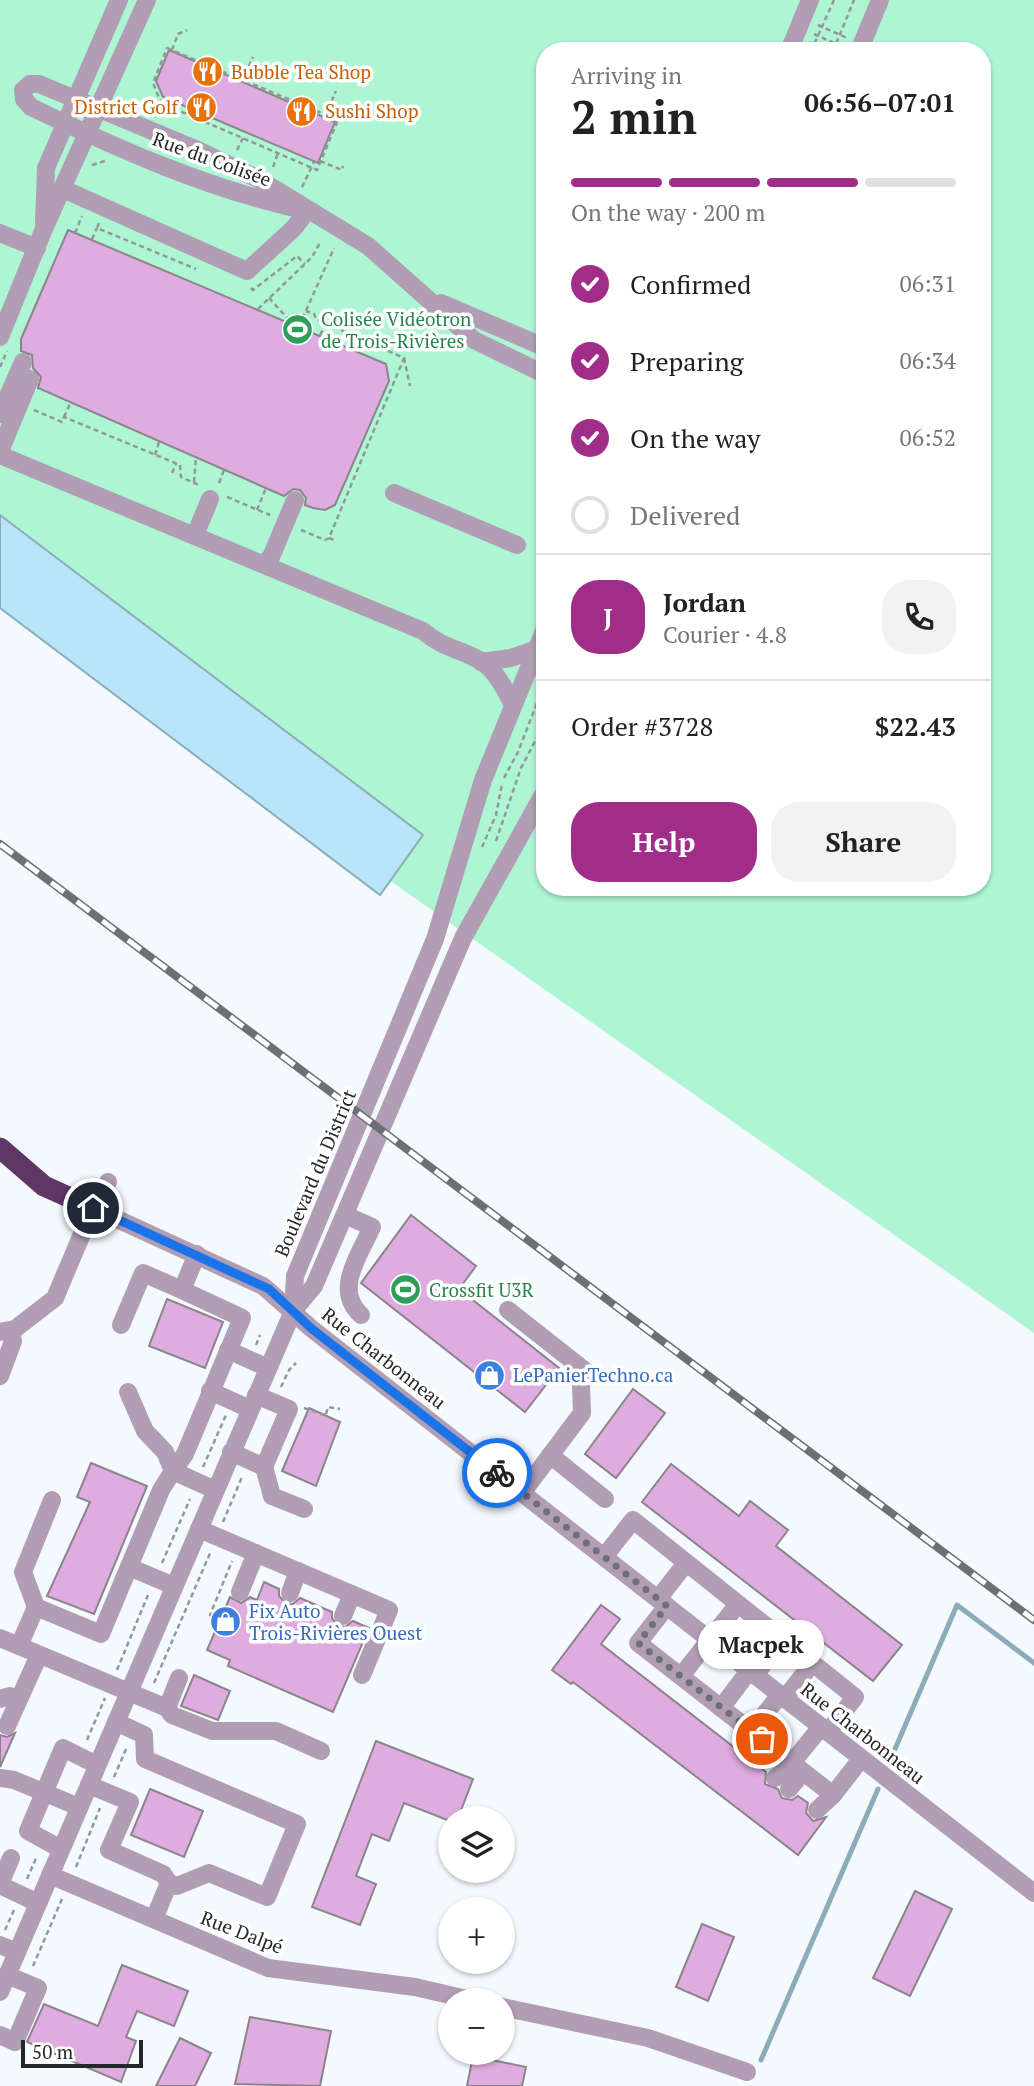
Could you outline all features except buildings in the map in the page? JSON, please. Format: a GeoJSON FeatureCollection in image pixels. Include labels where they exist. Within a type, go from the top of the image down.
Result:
{"type":"FeatureCollection","features":[{"type":"Feature","properties":{"kind":"highway"},"geometry":{"type":"LineString","coordinates":[[0,1148],[44,1186],[93,1208]]}},
{"type":"Feature","properties":{"kind":"street"},"geometry":{"type":"LineString","coordinates":[[40,239],[46,168],[118,0]]}},
{"type":"Feature","properties":{"kind":"street"},"geometry":{"type":"LineString","coordinates":[[1,331],[147,0]]}},
{"type":"Feature","properties":{"kind":"street"},"geometry":{"type":"LineString","coordinates":[[793,42],[810,0]]}},
{"type":"Feature","properties":{"kind":"street"},"geometry":{"type":"LineString","coordinates":[[863,42],[880,0]]}},
{"type":"Feature","properties":{"kind":"street","name":"Rue du Colisée"},"geometry":{"type":"LineString","coordinates":[[307,211],[252,199],[208,184],[28,105],[23,90],[27,85],[36,84],[100,109],[260,180],[368,246],[480,343],[536,370]]}},
{"type":"Feature","properties":{"kind":"street"},"geometry":{"type":"LineString","coordinates":[[63,189],[247,271],[294,228],[307,211]]}},
{"type":"Feature","properties":{"kind":"street"},"geometry":{"type":"LineString","coordinates":[[0,233],[40,239]]}},
{"type":"Feature","properties":{"kind":"street","name":"Rue du Colisée"},"geometry":{"type":"LineString","coordinates":[[425,296],[536,344]]}},
{"type":"Feature","properties":{"kind":"street"},"geometry":{"type":"LineString","coordinates":[[0,414],[26,371],[0,453],[423,631],[439,645],[481,662],[501,682],[513,705]]}},
{"type":"Feature","properties":{"kind":"street"},"geometry":{"type":"LineString","coordinates":[[195,535],[214,494]]}},
{"type":"Feature","properties":{"kind":"street"},"geometry":{"type":"LineString","coordinates":[[394,494],[517,545]]}},
{"type":"Feature","properties":{"kind":"street"},"geometry":{"type":"LineString","coordinates":[[263,564],[271,557],[295,500]]}},
{"type":"Feature","properties":{"kind":"street"},"geometry":{"type":"LineString","coordinates":[[481,662],[505,659],[536,649]]}},
{"type":"Feature","properties":{"kind":"street","name":"Boulevard du District"},"geometry":{"type":"LineString","coordinates":[[293,1311],[295,1276],[435,939],[482,780],[536,651]]}},
{"type":"Feature","properties":{"kind":"street"},"geometry":{"type":"LineString","coordinates":[[93,1208],[269,1289],[293,1311],[311,1291],[463,938],[536,807]]}},
{"type":"Feature","properties":{"kind":"street"},"geometry":{"type":"LineString","coordinates":[[0,1376],[13,1341],[6,1331],[55,1298],[93,1208],[108,1182]]}},
{"type":"Feature","properties":{"kind":"street"},"geometry":{"type":"LineString","coordinates":[[345,1215],[372,1227],[348,1281],[350,1302],[361,1315]]}},
{"type":"Feature","properties":{"kind":"street"},"geometry":{"type":"LineString","coordinates":[[181,1290],[197,1254]]}},
{"type":"Feature","properties":{"kind":"street"},"geometry":{"type":"LineString","coordinates":[[36,1607],[101,1634],[161,1490],[185,1454],[242,1318],[143,1273],[121,1325]]}},
{"type":"Feature","properties":{"kind":"street"},"geometry":{"type":"LineString","coordinates":[[508,1310],[588,1373],[581,1384],[582,1413],[522,1493]]}},
{"type":"Feature","properties":{"kind":"street","name":"Rue Charbonneau"},"geometry":{"type":"LineString","coordinates":[[0,1992],[293,1311],[312,1329],[1034,1893]]}},
{"type":"Feature","properties":{"kind":"street"},"geometry":{"type":"LineString","coordinates":[[228,1350],[268,1368]]}},
{"type":"Feature","properties":{"kind":"street"},"geometry":{"type":"LineString","coordinates":[[210,1391],[289,1409],[290,1430],[267,1459],[272,1496],[304,1509]]}},
{"type":"Feature","properties":{"kind":"street"},"geometry":{"type":"LineString","coordinates":[[128,1392],[145,1431],[165,1452],[173,1471],[215,1490]]}},
{"type":"Feature","properties":{"kind":"street"},"geometry":{"type":"LineString","coordinates":[[231,1452],[286,1463]]}},
{"type":"Feature","properties":{"kind":"street"},"geometry":{"type":"LineString","coordinates":[[550,1455],[605,1499]]}},
{"type":"Feature","properties":{"kind":"street"},"geometry":{"type":"LineString","coordinates":[[19,1646],[36,1607],[23,1572],[52,1500]]}},
{"type":"Feature","properties":{"kind":"street"},"geometry":{"type":"LineString","coordinates":[[604,1557],[633,1521],[855,1697],[824,1730],[782,1783]]}},
{"type":"Feature","properties":{"kind":"street"},"geometry":{"type":"LineString","coordinates":[[199,1528],[389,1610],[362,1675]]}},
{"type":"Feature","properties":{"kind":"street"},"geometry":{"type":"LineString","coordinates":[[240,1592],[256,1553]]}},
{"type":"Feature","properties":{"kind":"street"},"geometry":{"type":"LineString","coordinates":[[686,1563],[638,1643],[833,1795]]}},
{"type":"Feature","properties":{"kind":"street"},"geometry":{"type":"LineString","coordinates":[[129,1567],[174,1586]]}},
{"type":"Feature","properties":{"kind":"street"},"geometry":{"type":"LineString","coordinates":[[290,1593],[298,1571]]}},
{"type":"Feature","properties":{"kind":"street"},"geometry":{"type":"LineString","coordinates":[[343,1616],[352,1594]]}},
{"type":"Feature","properties":{"kind":"street"},"geometry":{"type":"LineString","coordinates":[[681,1676],[738,1604]]}},
{"type":"Feature","properties":{"kind":"street"},"geometry":{"type":"LineString","coordinates":[[0,1638],[167,1708],[172,1715],[212,1731],[276,1731],[321,1751]]}},
{"type":"Feature","properties":{"kind":"street"},"geometry":{"type":"LineString","coordinates":[[721,1708],[782,1640]]}},
{"type":"Feature","properties":{"kind":"street"},"geometry":{"type":"LineString","coordinates":[[8,1726],[39,1655]]}},
{"type":"Feature","properties":{"kind":"street"},"geometry":{"type":"LineString","coordinates":[[751,1731],[812,1664]]}},
{"type":"Feature","properties":{"kind":"street"},"geometry":{"type":"LineString","coordinates":[[167,1708],[179,1678]]}},
{"type":"Feature","properties":{"kind":"street"},"geometry":{"type":"LineString","coordinates":[[0,1699],[10,1696],[19,1699]]}},
{"type":"Feature","properties":{"kind":"street"},"geometry":{"type":"LineString","coordinates":[[89,1785],[130,1802],[109,1850],[163,1874],[169,1883],[177,1886],[209,1872],[267,1897],[297,1824],[145,1759],[144,1735],[116,1722]]}},
{"type":"Feature","properties":{"kind":"street"},"geometry":{"type":"LineString","coordinates":[[61,1849],[28,1831],[62,1748],[97,1765]]}},
{"type":"Feature","properties":{"kind":"street"},"geometry":{"type":"LineString","coordinates":[[817,1810],[862,1759]]}},
{"type":"Feature","properties":{"kind":"street"},"geometry":{"type":"LineString","coordinates":[[0,1778],[45,1791],[79,1807]]}},
{"type":"Feature","properties":{"kind":"street"},"geometry":{"type":"LineString","coordinates":[[11,1858],[0,1884],[38,1903]]}},
{"type":"Feature","properties":{"kind":"street","name":"Rue Dalpé"},"geometry":{"type":"LineString","coordinates":[[50,1875],[268,1968],[438,1992]]}},
{"type":"Feature","properties":{"kind":"street"},"geometry":{"type":"LineString","coordinates":[[154,1919],[169,1883]]}},
{"type":"Feature","properties":{"kind":"street"},"geometry":{"type":"LineString","coordinates":[[3,1937],[17,1952]]}},
{"type":"Feature","properties":{"kind":"street"},"geometry":{"type":"LineString","coordinates":[[0,2035],[15,2042],[38,1989],[8,1975]]}},
{"type":"Feature","properties":{"kind":"street"},"geometry":{"type":"LineString","coordinates":[[515,2010],[648,2038],[747,2072]]}},
{"type":"Feature","properties":{"kind":"path"},"geometry":{"type":"LineString","coordinates":[[815,42],[834,0]]}},
{"type":"Feature","properties":{"kind":"path"},"geometry":{"type":"LineString","coordinates":[[837,42],[854,0]]}},
{"type":"Feature","properties":{"kind":"path"},"geometry":{"type":"LineString","coordinates":[[813,23],[851,39],[850,42]]}},
{"type":"Feature","properties":{"kind":"path"},"geometry":{"type":"LineString","coordinates":[[172,50],[178,34],[187,30]]}},
{"type":"Feature","properties":{"kind":"path"},"geometry":{"type":"LineString","coordinates":[[809,33],[831,42]]}},
{"type":"Feature","properties":{"kind":"path"},"geometry":{"type":"LineString","coordinates":[[167,48],[172,50],[338,120],[317,170],[161,103],[153,83],[167,48]]}},
{"type":"Feature","properties":{"kind":"path"},"geometry":{"type":"LineString","coordinates":[[242,81],[253,57]]}},
{"type":"Feature","properties":{"kind":"path"},"geometry":{"type":"LineString","coordinates":[[325,116],[336,91]]}},
{"type":"Feature","properties":{"kind":"path"},"geometry":{"type":"LineString","coordinates":[[172,108],[174,102]]}},
{"type":"Feature","properties":{"kind":"path"},"geometry":{"type":"LineString","coordinates":[[162,114],[166,105]]}},
{"type":"Feature","properties":{"kind":"path"},"geometry":{"type":"LineString","coordinates":[[182,112],[184,106]]}},
{"type":"Feature","properties":{"kind":"path"},"geometry":{"type":"LineString","coordinates":[[195,128],[198,112]]}},
{"type":"Feature","properties":{"kind":"path"},"geometry":{"type":"LineString","coordinates":[[208,123],[210,117]]}},
{"type":"Feature","properties":{"kind":"path"},"geometry":{"type":"LineString","coordinates":[[217,127],[220,122]]}},
{"type":"Feature","properties":{"kind":"path"},"geometry":{"type":"LineString","coordinates":[[234,157],[248,134]]}},
{"type":"Feature","properties":{"kind":"path"},"geometry":{"type":"LineString","coordinates":[[267,149],[269,143]]}},
{"type":"Feature","properties":{"kind":"path"},"geometry":{"type":"LineString","coordinates":[[289,158],[291,152]]}},
{"type":"Feature","properties":{"kind":"path"},"geometry":{"type":"LineString","coordinates":[[271,173],[278,153]]}},
{"type":"Feature","properties":{"kind":"path"},"geometry":{"type":"LineString","coordinates":[[320,161],[342,170],[343,166]]}},
{"type":"Feature","properties":{"kind":"path"},"geometry":{"type":"LineString","coordinates":[[302,187],[314,162]]}},
{"type":"Feature","properties":{"kind":"path"},"geometry":{"type":"LineString","coordinates":[[75,233],[82,216]]}},
{"type":"Feature","properties":{"kind":"path"},"geometry":{"type":"LineString","coordinates":[[92,239],[97,228]]}},
{"type":"Feature","properties":{"kind":"path"},"geometry":{"type":"LineString","coordinates":[[258,309],[313,257],[321,241]]}},
{"type":"Feature","properties":{"kind":"path"},"geometry":{"type":"LineString","coordinates":[[268,298],[290,321],[299,325],[334,248]]}},
{"type":"Feature","properties":{"kind":"path"},"geometry":{"type":"LineString","coordinates":[[251,288],[253,290],[297,256],[304,264]]}},
{"type":"Feature","properties":{"kind":"path"},"geometry":{"type":"LineString","coordinates":[[306,311],[326,324],[404,358]]}},
{"type":"Feature","properties":{"kind":"path"},"geometry":{"type":"LineString","coordinates":[[320,335],[326,324]]}},
{"type":"Feature","properties":{"kind":"path"},"geometry":{"type":"LineString","coordinates":[[404,358],[410,386]]}},
{"type":"Feature","properties":{"kind":"path"},"geometry":{"type":"LineString","coordinates":[[328,538],[404,358]]}},
{"type":"Feature","properties":{"kind":"path"},"geometry":{"type":"LineString","coordinates":[[27,407],[62,422],[70,404]]}},
{"type":"Feature","properties":{"kind":"path"},"geometry":{"type":"LineString","coordinates":[[42,420],[44,414]]}},
{"type":"Feature","properties":{"kind":"path"},"geometry":{"type":"LineString","coordinates":[[64,417],[180,465],[181,477],[214,494],[276,518]]}},
{"type":"Feature","properties":{"kind":"path"},"geometry":{"type":"LineString","coordinates":[[155,455],[159,442]]}},
{"type":"Feature","properties":{"kind":"path"},"geometry":{"type":"LineString","coordinates":[[194,483],[196,458]]}},
{"type":"Feature","properties":{"kind":"path"},"geometry":{"type":"LineString","coordinates":[[172,473],[176,464]]}},
{"type":"Feature","properties":{"kind":"path"},"geometry":{"type":"LineString","coordinates":[[214,494],[224,470]]}},
{"type":"Feature","properties":{"kind":"path"},"geometry":{"type":"LineString","coordinates":[[257,510],[267,488]]}},
{"type":"Feature","properties":{"kind":"path"},"geometry":{"type":"LineString","coordinates":[[292,526],[325,540],[328,538],[337,541]]}},
{"type":"Feature","properties":{"kind":"path"},"geometry":{"type":"LineString","coordinates":[[478,855],[496,816],[501,785],[521,746],[536,706]]}},
{"type":"Feature","properties":{"kind":"path"},"geometry":{"type":"LineString","coordinates":[[494,846],[521,768],[536,739]]}},
{"type":"Feature","properties":{"kind":"path"},"geometry":{"type":"LineString","coordinates":[[255,1346],[260,1335]]}},
{"type":"Feature","properties":{"kind":"path"},"geometry":{"type":"LineString","coordinates":[[278,1393],[289,1370],[296,1363]]}},
{"type":"Feature","properties":{"kind":"path"},"geometry":{"type":"LineString","coordinates":[[310,1408],[325,1414],[328,1407],[334,1409],[339,1399]]}},
{"type":"Feature","properties":{"kind":"path"},"geometry":{"type":"LineString","coordinates":[[335,1406],[340,1409]]}},
{"type":"Feature","properties":{"kind":"path"},"geometry":{"type":"LineString","coordinates":[[205,1464],[228,1410]]}},
{"type":"Feature","properties":{"kind":"path"},"geometry":{"type":"LineString","coordinates":[[222,1525],[237,1490]]}},
{"type":"Feature","properties":{"kind":"path"},"geometry":{"type":"LineString","coordinates":[[159,1569],[189,1501]]}},
{"type":"Feature","properties":{"kind":"path"},"geometry":{"type":"LineString","coordinates":[[220,1619],[210,1615],[239,1545]]}},
{"type":"Feature","properties":{"kind":"path"},"geometry":{"type":"LineString","coordinates":[[151,1691],[212,1548]]}},
{"type":"Feature","properties":{"kind":"path"},"geometry":{"type":"LineString","coordinates":[[125,1649],[152,1587]]}},
{"type":"Feature","properties":{"kind":"path"},"geometry":{"type":"LineString","coordinates":[[83,1750],[95,1722]]}},
{"type":"Feature","properties":{"kind":"path"},"geometry":{"type":"LineString","coordinates":[[113,1778],[131,1738]]}},
{"type":"Feature","properties":{"kind":"path"},"geometry":{"type":"LineString","coordinates":[[90,1854],[83,1851],[101,1807]]}},
{"type":"Feature","properties":{"kind":"path"},"geometry":{"type":"LineString","coordinates":[[26,1881],[42,1846]]}},
{"type":"Feature","properties":{"kind":"path"},"geometry":{"type":"LineString","coordinates":[[3,1937],[16,1906]]}},
{"type":"Feature","properties":{"kind":"path"},"geometry":{"type":"LineString","coordinates":[[31,1970],[56,1913]]}},
{"type":"Feature","properties":{"kind":"green space"},"geometry":{"type":"Polygon","coordinates":[[[0,0],[1034,0],[1034,1333],[0,607],[0,0]]]}},
{"type":"Feature","properties":{"kind":"water"},"geometry":{"type":"Polygon","coordinates":[[[0,515],[423,835],[380,895],[0,608],[0,515]]]}},
{"type":"Feature","properties":{"kind":"waterway"},"geometry":{"type":"LineString","coordinates":[[889,1763],[957,1605],[1034,1663]]}},
{"type":"Feature","properties":{"kind":"waterway"},"geometry":{"type":"LineString","coordinates":[[761,2060],[878,1789]]}},
{"type":"Feature","properties":{"kind":"railway"},"geometry":{"type":"LineString","coordinates":[[0,844],[1034,1620]]}},
{"type":"Feature","properties":{"kind":"way so far"},"geometry":{"type":"LineString","coordinates":[[497,1473],[667,1606],[638,1643],[762,1739]]}},
{"type":"Feature","properties":{"kind":"place","name":"Bubble Tea Shop"},"geometry":{"type":"Point","coordinates":[208,72]}},
{"type":"Feature","properties":{"kind":"place","name":"District Golf"},"geometry":{"type":"Point","coordinates":[201,107]}},
{"type":"Feature","properties":{"kind":"place","name":"Sushi Shop"},"geometry":{"type":"Point","coordinates":[302,111]}},
{"type":"Feature","properties":{"kind":"place","name":"Colisée Vidéotron de Trois-Rivières"},"geometry":{"type":"Point","coordinates":[298,330]}},
{"type":"Feature","properties":{"kind":"place","name":"Crossfit U3R"},"geometry":{"type":"Point","coordinates":[406,1290]}},
{"type":"Feature","properties":{"kind":"place","name":"LePanierTechno.ca"},"geometry":{"type":"Point","coordinates":[490,1375]}},
{"type":"Feature","properties":{"kind":"place","name":"Fix Auto Trois-Rivières Ouest"},"geometry":{"type":"Point","coordinates":[226,1622]}},
{"type":"Feature","properties":{"kind":"place","name":"Macpek"},"geometry":{"type":"Point","coordinates":[762,1739]}},
{"type":"Feature","properties":{"kind":"route"},"geometry":{"type":"LineString","coordinates":[[93,1208],[269,1289],[312,1329],[497,1473]]}}]}
